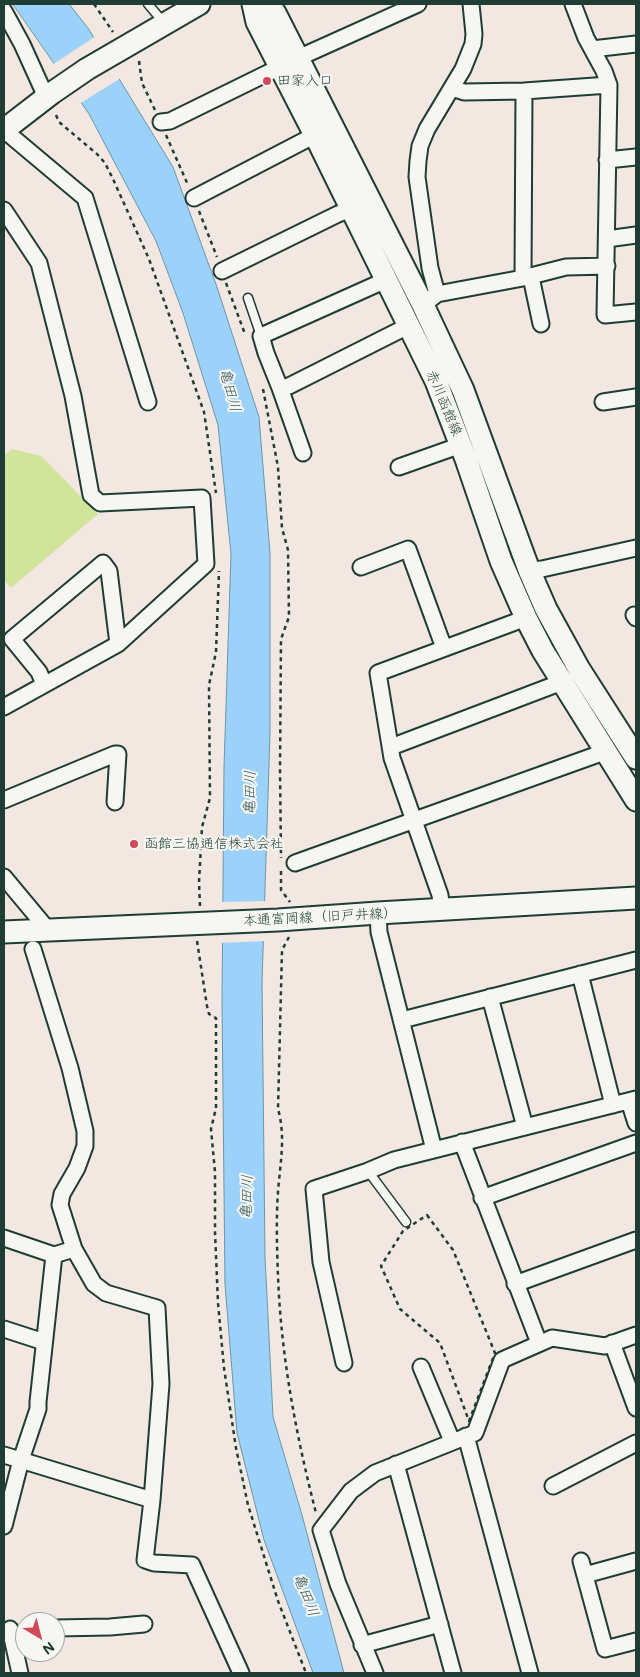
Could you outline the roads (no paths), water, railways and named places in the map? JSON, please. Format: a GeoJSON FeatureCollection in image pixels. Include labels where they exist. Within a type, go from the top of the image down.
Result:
{"type":"FeatureCollection","features":[{"type":"Feature","properties":{"kind":"main road"},"geometry":{"type":"LineString","coordinates":[[4,130],[116,41],[164,23],[199,4]]}},
{"type":"Feature","properties":{"kind":"main road","name":"赤川函館線"},"geometry":{"type":"LineString","coordinates":[[253,4],[257,22],[289,63],[430,299],[529,570],[546,609],[579,669],[633,747]]}},
{"type":"Feature","properties":{"kind":"main road","name":"赤川函館線"},"geometry":{"type":"LineString","coordinates":[[269,4],[276,13],[289,63],[315,135],[436,381],[461,445],[501,562],[526,618],[562,682],[636,800]]}},
{"type":"Feature","properties":{"kind":"main road"},"geometry":{"type":"LineString","coordinates":[[607,751],[633,747]]}},
{"type":"Feature","properties":{"kind":"main road","name":"本通富岡線（旧戸井線）"},"geometry":{"type":"LineString","coordinates":[[4,932],[201,931],[284,927],[378,913],[636,898]]}},
{"type":"Feature","properties":{"kind":"street"},"geometry":{"type":"LineString","coordinates":[[161,122],[170,120],[418,4]]}},
{"type":"Feature","properties":{"kind":"street"},"geometry":{"type":"LineString","coordinates":[[471,4],[473,44],[463,69],[427,129],[420,146],[417,177],[430,268],[430,299],[527,278],[566,267],[606,266]]}},
{"type":"Feature","properties":{"kind":"street"},"geometry":{"type":"LineString","coordinates":[[573,4],[586,38],[604,71],[609,85],[604,315],[636,312]]}},
{"type":"Feature","properties":{"kind":"street"},"geometry":{"type":"LineString","coordinates":[[4,11],[49,95]]}},
{"type":"Feature","properties":{"kind":"street"},"geometry":{"type":"LineString","coordinates":[[592,48],[636,44]]}},
{"type":"Feature","properties":{"kind":"street"},"geometry":{"type":"LineString","coordinates":[[452,88],[464,92],[524,91],[609,85]]}},
{"type":"Feature","properties":{"kind":"street"},"geometry":{"type":"LineString","coordinates":[[524,91],[527,278],[541,324]]}},
{"type":"Feature","properties":{"kind":"street"},"geometry":{"type":"LineString","coordinates":[[4,130],[85,198],[148,402]]}},
{"type":"Feature","properties":{"kind":"street"},"geometry":{"type":"LineString","coordinates":[[194,198],[315,135]]}},
{"type":"Feature","properties":{"kind":"street"},"geometry":{"type":"LineString","coordinates":[[607,160],[636,157]]}},
{"type":"Feature","properties":{"kind":"street"},"geometry":{"type":"LineString","coordinates":[[4,210],[38,263],[73,396],[91,494],[100,503],[202,498],[206,564],[118,644],[4,707]]}},
{"type":"Feature","properties":{"kind":"street"},"geometry":{"type":"LineString","coordinates":[[222,270],[338,214],[352,210]]}},
{"type":"Feature","properties":{"kind":"street"},"geometry":{"type":"LineString","coordinates":[[607,239],[636,235]]}},
{"type":"Feature","properties":{"kind":"street"},"geometry":{"type":"LineString","coordinates":[[303,452],[280,388],[254,337],[386,280]]}},
{"type":"Feature","properties":{"kind":"street"},"geometry":{"type":"LineString","coordinates":[[280,388],[289,386],[408,326]]}},
{"type":"Feature","properties":{"kind":"street"},"geometry":{"type":"LineString","coordinates":[[603,402],[636,397]]}},
{"type":"Feature","properties":{"kind":"street"},"geometry":{"type":"LineString","coordinates":[[399,466],[461,445]]}},
{"type":"Feature","properties":{"kind":"street"},"geometry":{"type":"LineString","coordinates":[[529,570],[542,569],[636,548]]}},
{"type":"Feature","properties":{"kind":"street"},"geometry":{"type":"LineString","coordinates":[[361,567],[408,549],[444,648]]}},
{"type":"Feature","properties":{"kind":"street"},"geometry":{"type":"LineString","coordinates":[[44,684],[39,672],[12,639],[103,563],[109,571],[118,644]]}},
{"type":"Feature","properties":{"kind":"street"},"geometry":{"type":"LineString","coordinates":[[442,910],[440,895],[392,758],[378,673],[526,618]]}},
{"type":"Feature","properties":{"kind":"street"},"geometry":{"type":"LineString","coordinates":[[391,747],[562,682]]}},
{"type":"Feature","properties":{"kind":"street"},"geometry":{"type":"LineString","coordinates":[[295,863],[607,751]]}},
{"type":"Feature","properties":{"kind":"street"},"geometry":{"type":"LineString","coordinates":[[4,800],[118,754],[114,802]]}},
{"type":"Feature","properties":{"kind":"street"},"geometry":{"type":"LineString","coordinates":[[4,876],[49,931]]}},
{"type":"Feature","properties":{"kind":"street"},"geometry":{"type":"LineString","coordinates":[[378,913],[378,932],[434,1150]]}},
{"type":"Feature","properties":{"kind":"street"},"geometry":{"type":"LineString","coordinates":[[33,949],[70,1068],[85,1131],[85,1146],[77,1168],[62,1194],[60,1205],[74,1249],[94,1284],[106,1293],[157,1308],[161,1384],[152,1500],[145,1560],[154,1563],[192,1565],[241,1673]]}},
{"type":"Feature","properties":{"kind":"street"},"geometry":{"type":"LineString","coordinates":[[402,1020],[636,960]]}},
{"type":"Feature","properties":{"kind":"street"},"geometry":{"type":"LineString","coordinates":[[580,974],[613,1105]]}},
{"type":"Feature","properties":{"kind":"street"},"geometry":{"type":"LineString","coordinates":[[490,997],[525,1127]]}},
{"type":"Feature","properties":{"kind":"street"},"geometry":{"type":"LineString","coordinates":[[344,1362],[321,1262],[314,1189],[394,1160],[632,1100],[636,1122]]}},
{"type":"Feature","properties":{"kind":"street"},"geometry":{"type":"LineString","coordinates":[[462,1142],[539,1343]]}},
{"type":"Feature","properties":{"kind":"street"},"geometry":{"type":"LineString","coordinates":[[482,1198],[636,1143]]}},
{"type":"Feature","properties":{"kind":"street"},"geometry":{"type":"LineString","coordinates":[[4,1238],[54,1255],[74,1249]]}},
{"type":"Feature","properties":{"kind":"street"},"geometry":{"type":"LineString","coordinates":[[515,1284],[636,1240]]}},
{"type":"Feature","properties":{"kind":"street"},"geometry":{"type":"LineString","coordinates":[[4,1526],[21,1460],[38,1409],[54,1255]]}},
{"type":"Feature","properties":{"kind":"street"},"geometry":{"type":"LineString","coordinates":[[4,1329],[44,1342]]}},
{"type":"Feature","properties":{"kind":"street"},"geometry":{"type":"LineString","coordinates":[[375,1673],[338,1584],[321,1530],[351,1491],[375,1473],[475,1433],[502,1360],[552,1338],[605,1346],[636,1335]]}},
{"type":"Feature","properties":{"kind":"street"},"geometry":{"type":"LineString","coordinates":[[612,1343],[636,1408]]}},
{"type":"Feature","properties":{"kind":"street"},"geometry":{"type":"LineString","coordinates":[[421,1367],[459,1439],[530,1673]]}},
{"type":"Feature","properties":{"kind":"street"},"geometry":{"type":"LineString","coordinates":[[553,1486],[636,1443]]}},
{"type":"Feature","properties":{"kind":"street"},"geometry":{"type":"LineString","coordinates":[[4,1455],[152,1500]]}},
{"type":"Feature","properties":{"kind":"street"},"geometry":{"type":"LineString","coordinates":[[396,1464],[454,1673]]}},
{"type":"Feature","properties":{"kind":"street"},"geometry":{"type":"LineString","coordinates":[[636,1561],[583,1568],[605,1650],[636,1641]]}},
{"type":"Feature","properties":{"kind":"street"},"geometry":{"type":"LineString","coordinates":[[65,1628],[144,1624]]}},
{"type":"Feature","properties":{"kind":"street"},"geometry":{"type":"LineString","coordinates":[[362,1645],[440,1624]]}},
{"type":"Feature","properties":{"kind":"street"},"geometry":{"type":"LineString","coordinates":[[13,1629],[20,1673]]}},
{"type":"Feature","properties":{"kind":"lane"},"geometry":{"type":"LineString","coordinates":[[148,4],[164,23]]}},
{"type":"Feature","properties":{"kind":"lane"},"geometry":{"type":"LineString","coordinates":[[248,298],[254,337]]}},
{"type":"Feature","properties":{"kind":"lane"},"geometry":{"type":"LineString","coordinates":[[368,1171],[406,1222]]}},
{"type":"Feature","properties":{"kind":"water","name":"亀田川"},"geometry":{"type":"Polygon","coordinates":[[[13,4],[69,4],[88,28],[173,167],[217,287],[259,417],[270,553],[270,732],[262,983],[265,1257],[273,1417],[302,1515],[344,1673],[313,1673],[264,1540],[237,1433],[225,1284],[222,1001],[224,767],[231,554],[218,425],[183,313],[156,241],[89,114],[13,4]]]}},
{"type":"Feature","properties":{"kind":"place","name":"田家入口"},"geometry":{"type":"Point","coordinates":[267,81]}},
{"type":"Feature","properties":{"kind":"place","name":"函館三協通信株式会社"},"geometry":{"type":"Point","coordinates":[134,844]}}]}
